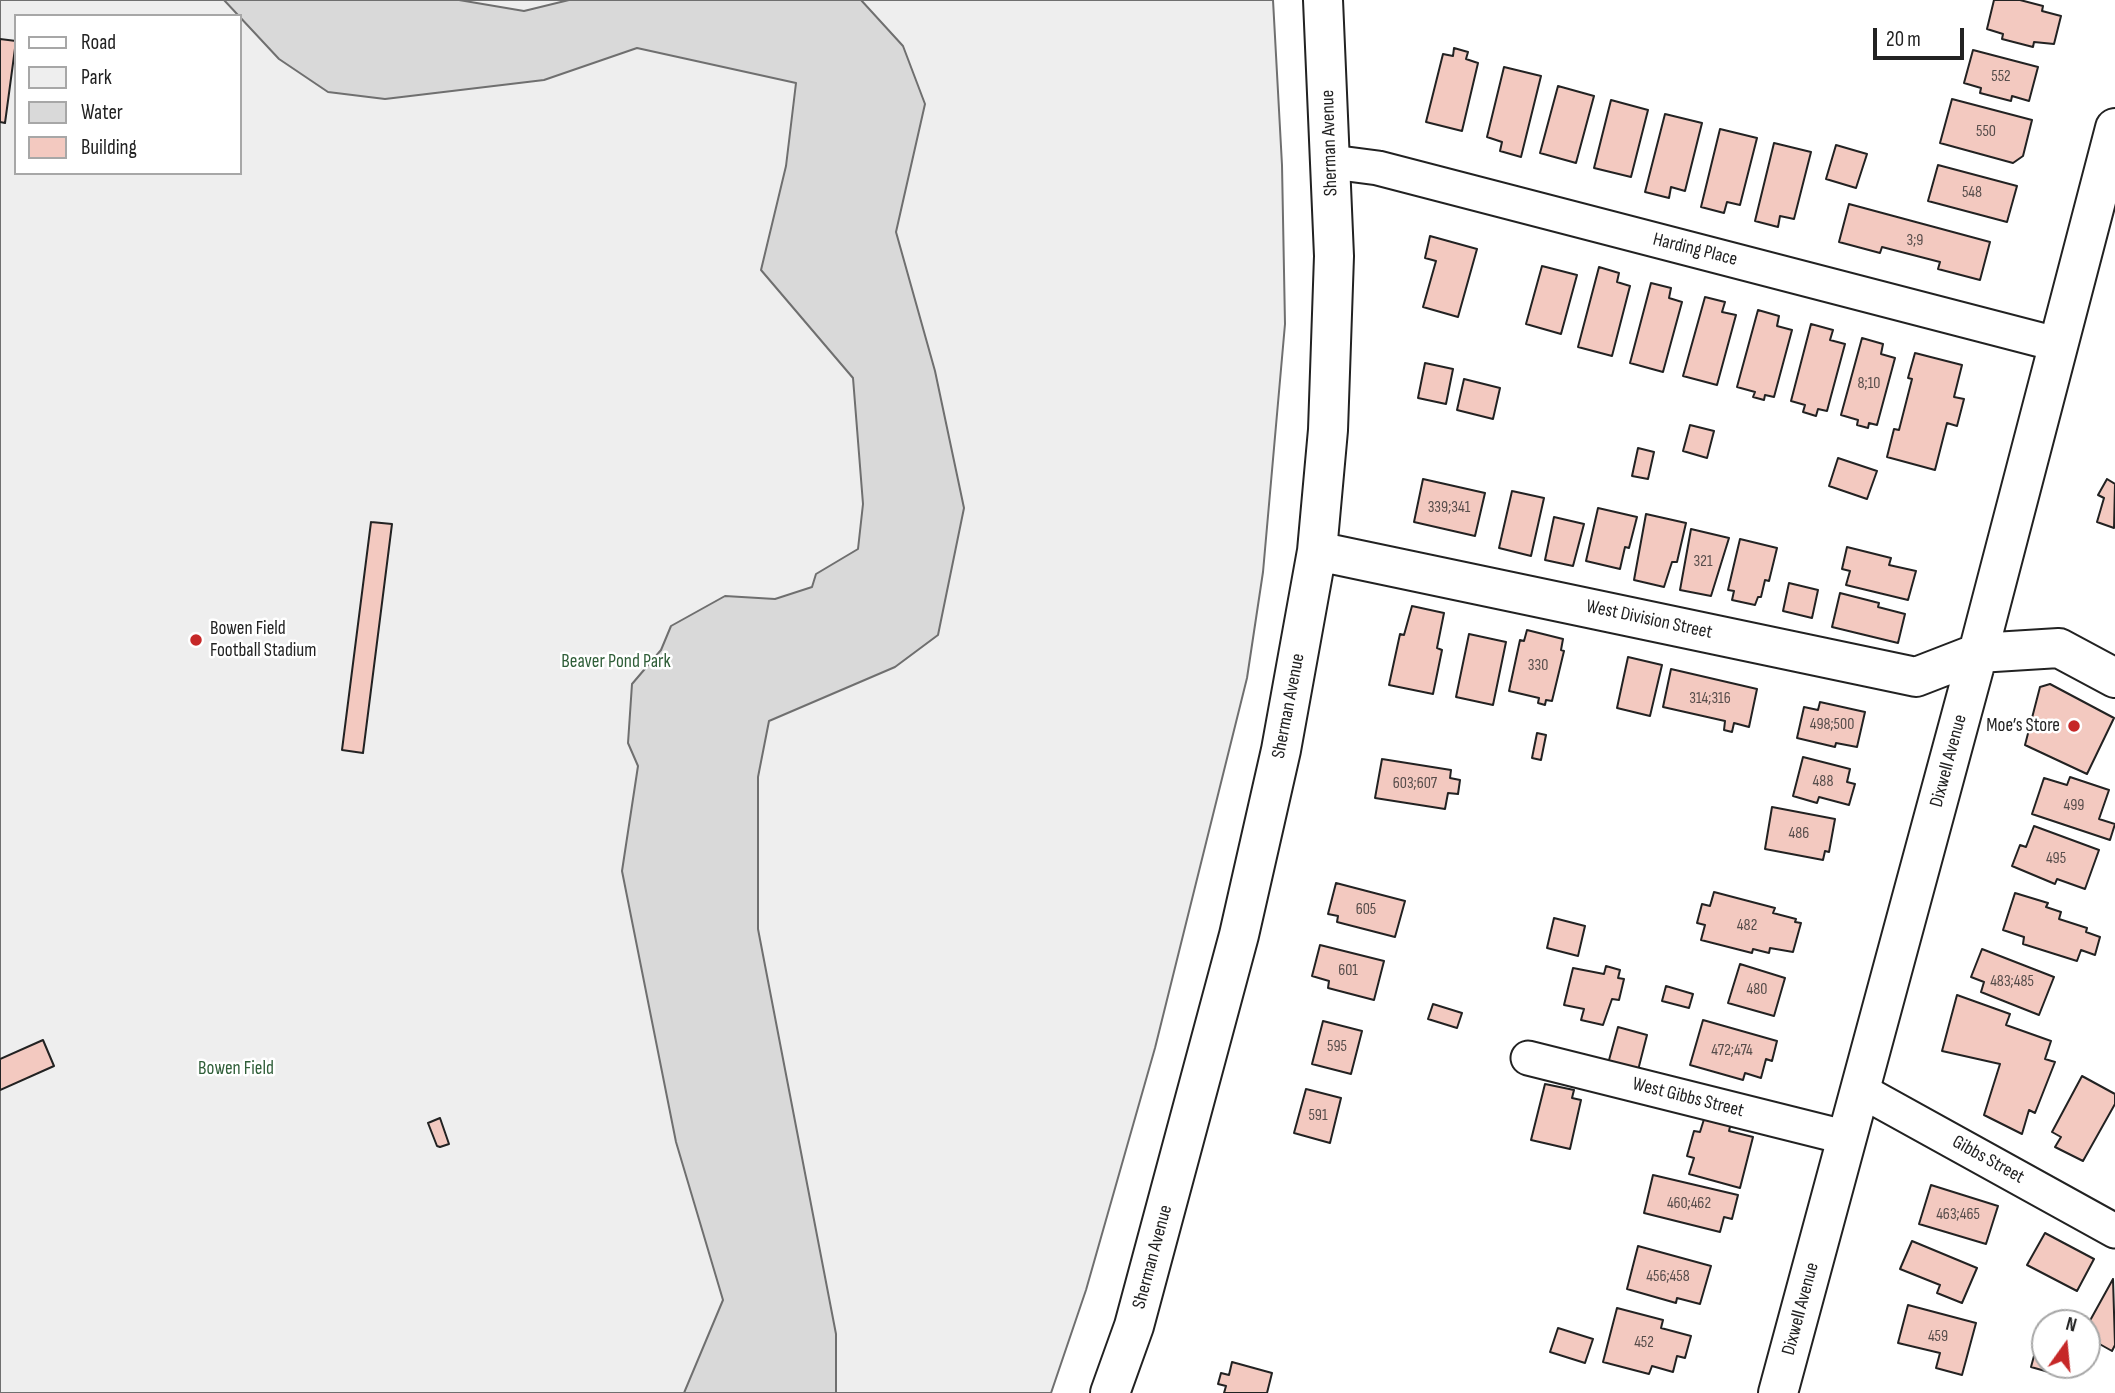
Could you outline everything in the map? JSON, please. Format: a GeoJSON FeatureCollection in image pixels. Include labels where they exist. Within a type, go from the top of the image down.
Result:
{"type":"FeatureCollection","features":[{"type":"Feature","properties":{"kind":"main road","name":"Sherman Avenue"},"geometry":{"type":"LineString","coordinates":[[1111,1393],[1137,1313],[1239,935],[1281,750],[1317,551],[1333,340],[1332,162],[1323,0]]}},
{"type":"Feature","properties":{"kind":"main road","name":"Dixwell Avenue"},"geometry":{"type":"LineString","coordinates":[[1779,1393],[1978,653],[2056,344],[2115,128]]}},
{"type":"Feature","properties":{"kind":"main road","name":"West Division Street"},"geometry":{"type":"LineString","coordinates":[[1317,551],[1916,677],[1978,653],[2059,648],[2115,678]]}},
{"type":"Feature","properties":{"kind":"street","name":"Harding Place"},"geometry":{"type":"LineString","coordinates":[[1332,162],[1378,168],[2056,344]]}},
{"type":"Feature","properties":{"kind":"street","name":"West Gibbs Street"},"geometry":{"type":"LineString","coordinates":[[1528,1058],[1848,1138]]}},
{"type":"Feature","properties":{"kind":"street","name":"Gibbs Street"},"geometry":{"type":"LineString","coordinates":[[1860,1090],[2115,1231]]}},
{"type":"Feature","properties":{"kind":"green space","name":"Beaver Pond Park"},"geometry":{"type":"Polygon","coordinates":[[[0,0],[1273,0],[1282,165],[1285,324],[1263,572],[1247,678],[1155,1048],[1086,1290],[1051,1393],[0,1393],[0,0]]]}},
{"type":"Feature","properties":{"kind":"water"},"geometry":{"type":"Polygon","coordinates":[[[224,0],[459,0],[524,11],[569,0],[861,0],[903,46],[925,104],[896,232],[935,371],[964,508],[938,635],[895,667],[769,721],[758,777],[758,929],[836,1334],[836,1393],[684,1393],[723,1300],[676,1142],[622,871],[638,766],[628,743],[632,684],[661,650],[671,626],[725,596],[775,599],[812,587],[816,574],[858,549],[863,504],[853,378],[761,270],[786,166],[796,83],[637,48],[544,80],[385,99],[328,92],[279,59],[242,19],[242,14],[237,14],[224,0]]]}},
{"type":"Feature","properties":{"kind":"building"},"geometry":{"type":"Polygon","coordinates":[[[1994,0],[2020,0],[2043,6],[2042,11],[2061,16],[2054,44],[2034,42],[2033,47],[2002,39],[2003,34],[1987,29],[1994,0]]]}},
{"type":"Feature","properties":{"kind":"building"},"geometry":{"type":"Polygon","coordinates":[[[0,39],[14,41],[14,56],[5,123],[0,122],[0,39]]]}},
{"type":"Feature","properties":{"kind":"building"},"geometry":{"type":"Polygon","coordinates":[[[1454,48],[1468,52],[1466,59],[1478,63],[1462,131],[1426,122],[1443,54],[1453,56],[1454,48]]]}},
{"type":"Feature","properties":{"kind":"building"},"geometry":{"type":"Polygon","coordinates":[[[1973,50],[2038,67],[2029,101],[2012,96],[2011,101],[1980,93],[1981,88],[1964,83],[1973,50]]]}},
{"type":"Feature","properties":{"kind":"building"},"geometry":{"type":"Polygon","coordinates":[[[1504,67],[1541,76],[1521,157],[1500,151],[1502,142],[1487,137],[1504,67]]]}},
{"type":"Feature","properties":{"kind":"building"},"geometry":{"type":"Polygon","coordinates":[[[1558,86],[1594,96],[1576,163],[1540,153],[1558,86]]]}},
{"type":"Feature","properties":{"kind":"building"},"geometry":{"type":"Polygon","coordinates":[[[1952,99],[2032,120],[2023,156],[2013,163],[1940,143],[1952,99]]]}},
{"type":"Feature","properties":{"kind":"building"},"geometry":{"type":"Polygon","coordinates":[[[1611,100],[1648,110],[1631,177],[1594,168],[1611,100]]]}},
{"type":"Feature","properties":{"kind":"building"},"geometry":{"type":"Polygon","coordinates":[[[1665,114],[1702,123],[1685,191],[1671,187],[1669,198],[1645,192],[1665,114]]]}},
{"type":"Feature","properties":{"kind":"building"},"geometry":{"type":"Polygon","coordinates":[[[1720,129],[1757,138],[1740,205],[1727,202],[1724,213],[1701,207],[1720,129]]]}},
{"type":"Feature","properties":{"kind":"building"},"geometry":{"type":"Polygon","coordinates":[[[1774,143],[1811,152],[1794,219],[1780,216],[1778,227],[1755,221],[1774,143]]]}},
{"type":"Feature","properties":{"kind":"building"},"geometry":{"type":"Polygon","coordinates":[[[1836,145],[1867,154],[1856,188],[1826,179],[1836,145]]]}},
{"type":"Feature","properties":{"kind":"building"},"geometry":{"type":"Polygon","coordinates":[[[1938,165],[2017,186],[2007,222],[1928,201],[1938,165]]]}},
{"type":"Feature","properties":{"kind":"building"},"geometry":{"type":"Polygon","coordinates":[[[1849,204],[1990,242],[1980,280],[1938,269],[1940,262],[1882,247],[1880,253],[1839,242],[1849,204]]]}},
{"type":"Feature","properties":{"kind":"building"},"geometry":{"type":"Polygon","coordinates":[[[1430,236],[1477,249],[1458,317],[1423,307],[1436,261],[1425,258],[1430,236]]]}},
{"type":"Feature","properties":{"kind":"building"},"geometry":{"type":"Polygon","coordinates":[[[1542,266],[1577,275],[1561,334],[1526,324],[1542,266]]]}},
{"type":"Feature","properties":{"kind":"building"},"geometry":{"type":"Polygon","coordinates":[[[1599,267],[1619,273],[1617,282],[1630,286],[1612,356],[1578,347],[1599,267]]]}},
{"type":"Feature","properties":{"kind":"building"},"geometry":{"type":"Polygon","coordinates":[[[1651,283],[1671,288],[1669,298],[1682,302],[1663,372],[1630,363],[1651,283]]]}},
{"type":"Feature","properties":{"kind":"building"},"geometry":{"type":"Polygon","coordinates":[[[1705,297],[1725,302],[1722,312],[1736,315],[1717,385],[1683,376],[1705,297]]]}},
{"type":"Feature","properties":{"kind":"building"},"geometry":{"type":"Polygon","coordinates":[[[1758,310],[1779,316],[1777,326],[1792,330],[1774,397],[1765,395],[1764,400],[1753,397],[1755,392],[1737,387],[1758,310]]]}},
{"type":"Feature","properties":{"kind":"building"},"geometry":{"type":"Polygon","coordinates":[[[1811,324],[1833,330],[1830,340],[1845,344],[1827,411],[1818,409],[1816,416],[1803,412],[1805,405],[1791,401],[1811,324]]]}},
{"type":"Feature","properties":{"kind":"building"},"geometry":{"type":"Polygon","coordinates":[[[1862,338],[1883,344],[1881,354],[1895,358],[1877,425],[1869,423],[1868,428],[1857,425],[1858,420],[1841,415],[1862,338]]]}},
{"type":"Feature","properties":{"kind":"building"},"geometry":{"type":"Polygon","coordinates":[[[1915,353],[1962,365],[1954,397],[1964,399],[1957,426],[1947,423],[1935,470],[1887,457],[1894,429],[1899,430],[1912,379],[1908,378],[1915,353]]]}},
{"type":"Feature","properties":{"kind":"building"},"geometry":{"type":"Polygon","coordinates":[[[1425,363],[1453,369],[1446,404],[1418,398],[1425,363]]]}},
{"type":"Feature","properties":{"kind":"building"},"geometry":{"type":"Polygon","coordinates":[[[1464,379],[1500,388],[1493,419],[1457,410],[1464,379]]]}},
{"type":"Feature","properties":{"kind":"building"},"geometry":{"type":"Polygon","coordinates":[[[1690,425],[1714,431],[1707,458],[1683,451],[1690,425]]]}},
{"type":"Feature","properties":{"kind":"building"},"geometry":{"type":"Polygon","coordinates":[[[1638,448],[1654,452],[1648,479],[1632,476],[1638,448]]]}},
{"type":"Feature","properties":{"kind":"building"},"geometry":{"type":"Polygon","coordinates":[[[1838,458],[1877,471],[1867,499],[1829,486],[1838,458]]]}},
{"type":"Feature","properties":{"kind":"building"},"geometry":{"type":"Polygon","coordinates":[[[1423,479],[1485,493],[1475,536],[1414,522],[1423,479]]]}},
{"type":"Feature","properties":{"kind":"building"},"geometry":{"type":"Polygon","coordinates":[[[2107,479],[2115,484],[2114,528],[2097,522],[2104,498],[2098,495],[2107,479]]]}},
{"type":"Feature","properties":{"kind":"building"},"geometry":{"type":"Polygon","coordinates":[[[1512,491],[1544,498],[1531,556],[1499,548],[1512,491]]]}},
{"type":"Feature","properties":{"kind":"building"},"geometry":{"type":"Polygon","coordinates":[[[1598,508],[1637,517],[1620,569],[1586,561],[1598,508]]]}},
{"type":"Feature","properties":{"kind":"building"},"geometry":{"type":"Polygon","coordinates":[[[1646,514],[1686,523],[1677,562],[1672,562],[1664,587],[1634,580],[1646,514]]]}},
{"type":"Feature","properties":{"kind":"building"},"geometry":{"type":"Polygon","coordinates":[[[1554,517],[1584,524],[1573,566],[1545,560],[1554,517]]]}},
{"type":"Feature","properties":{"kind":"building"},"geometry":{"type":"Polygon","coordinates":[[[371,522],[392,524],[363,753],[342,750],[371,522]]]}},
{"type":"Feature","properties":{"kind":"building"},"geometry":{"type":"Polygon","coordinates":[[[1691,529],[1729,538],[1711,596],[1680,590],[1691,529]]]}},
{"type":"Feature","properties":{"kind":"building"},"geometry":{"type":"Polygon","coordinates":[[[1740,539],[1777,548],[1769,581],[1765,580],[1761,597],[1758,597],[1755,605],[1732,600],[1734,591],[1728,590],[1740,539]]]}},
{"type":"Feature","properties":{"kind":"building"},"geometry":{"type":"Polygon","coordinates":[[[1847,547],[1891,558],[1889,565],[1916,571],[1908,600],[1846,585],[1850,571],[1842,569],[1847,547]]]}},
{"type":"Feature","properties":{"kind":"building"},"geometry":{"type":"Polygon","coordinates":[[[1789,583],[1818,590],[1812,618],[1783,611],[1789,583]]]}},
{"type":"Feature","properties":{"kind":"building"},"geometry":{"type":"Polygon","coordinates":[[[1840,593],[1879,603],[1878,607],[1905,614],[1898,643],[1832,627],[1840,593]]]}},
{"type":"Feature","properties":{"kind":"building"},"geometry":{"type":"Polygon","coordinates":[[[1412,606],[1444,613],[1437,648],[1442,650],[1433,694],[1389,685],[1400,634],[1404,635],[1412,606]]]}},
{"type":"Feature","properties":{"kind":"building"},"geometry":{"type":"Polygon","coordinates":[[[1527,630],[1563,639],[1561,650],[1564,651],[1552,701],[1546,700],[1545,705],[1538,703],[1539,698],[1509,691],[1520,640],[1524,641],[1527,630]]]}},
{"type":"Feature","properties":{"kind":"building"},"geometry":{"type":"Polygon","coordinates":[[[1469,634],[1506,642],[1493,705],[1456,697],[1469,634]]]}},
{"type":"Feature","properties":{"kind":"building"},"geometry":{"type":"Polygon","coordinates":[[[1628,657],[1662,665],[1650,716],[1617,708],[1628,657]]]}},
{"type":"Feature","properties":{"kind":"building"},"geometry":{"type":"Polygon","coordinates":[[[1671,669],[1757,689],[1749,727],[1734,723],[1732,732],[1724,730],[1725,721],[1663,707],[1671,669]]]}},
{"type":"Feature","properties":{"kind":"building"},"geometry":{"type":"Polygon","coordinates":[[[2050,684],[2114,718],[2087,774],[2025,745],[2040,687],[2050,684]]]}},
{"type":"Feature","properties":{"kind":"building"},"geometry":{"type":"Polygon","coordinates":[[[1820,702],[1865,712],[1857,747],[1836,743],[1835,747],[1797,738],[1804,707],[1818,710],[1820,702]]]}},
{"type":"Feature","properties":{"kind":"building"},"geometry":{"type":"Polygon","coordinates":[[[1537,733],[1546,735],[1541,760],[1532,758],[1537,733]]]}},
{"type":"Feature","properties":{"kind":"building"},"geometry":{"type":"Polygon","coordinates":[[[1803,757],[1850,769],[1847,782],[1855,784],[1849,805],[1819,797],[1817,803],[1793,796],[1803,757]]]}},
{"type":"Feature","properties":{"kind":"building"},"geometry":{"type":"Polygon","coordinates":[[[1382,759],[1451,770],[1450,778],[1460,780],[1458,794],[1448,793],[1445,809],[1375,798],[1382,759]]]}},
{"type":"Feature","properties":{"kind":"building"},"geometry":{"type":"Polygon","coordinates":[[[2070,777],[2109,790],[2099,819],[2115,824],[2110,840],[2032,814],[2044,778],[2067,785],[2070,777]]]}},
{"type":"Feature","properties":{"kind":"building"},"geometry":{"type":"Polygon","coordinates":[[[1772,807],[1835,819],[1829,852],[1825,851],[1823,860],[1765,849],[1772,807]]]}},
{"type":"Feature","properties":{"kind":"building"},"geometry":{"type":"Polygon","coordinates":[[[2034,826],[2099,850],[2085,889],[2057,879],[2055,884],[2012,866],[2020,845],[2026,847],[2034,826]]]}},
{"type":"Feature","properties":{"kind":"building"},"geometry":{"type":"Polygon","coordinates":[[[1336,883],[1405,901],[1395,937],[1337,922],[1338,916],[1328,914],[1336,883]]]}},
{"type":"Feature","properties":{"kind":"building"},"geometry":{"type":"Polygon","coordinates":[[[1714,892],[1775,908],[1773,913],[1796,919],[1795,922],[1801,923],[1793,952],[1770,948],[1769,953],[1753,949],[1752,953],[1701,940],[1705,925],[1697,923],[1702,904],[1710,906],[1714,892]]]}},
{"type":"Feature","properties":{"kind":"building"},"geometry":{"type":"Polygon","coordinates":[[[2015,893],[2048,903],[2046,907],[2061,912],[2059,919],[2087,928],[2086,932],[2100,937],[2095,955],[2081,950],[2077,961],[2023,944],[2024,937],[2003,930],[2015,893]]]}},
{"type":"Feature","properties":{"kind":"building"},"geometry":{"type":"Polygon","coordinates":[[[1554,918],[1585,926],[1578,956],[1547,948],[1554,918]]]}},
{"type":"Feature","properties":{"kind":"building"},"geometry":{"type":"Polygon","coordinates":[[[1320,945],[1384,961],[1374,1000],[1328,988],[1329,981],[1312,976],[1320,945]]]}},
{"type":"Feature","properties":{"kind":"building"},"geometry":{"type":"Polygon","coordinates":[[[1982,949],[2054,977],[2039,1015],[1981,992],[1984,982],[1971,977],[1982,949]]]}},
{"type":"Feature","properties":{"kind":"building"},"geometry":{"type":"Polygon","coordinates":[[[1740,964],[1785,978],[1774,1016],[1728,1003],[1740,964]]]}},
{"type":"Feature","properties":{"kind":"building"},"geometry":{"type":"Polygon","coordinates":[[[1606,966],[1620,970],[1618,978],[1624,979],[1619,1000],[1612,999],[1603,1025],[1581,1020],[1584,1009],[1564,1005],[1573,968],[1604,974],[1606,966]]]}},
{"type":"Feature","properties":{"kind":"building"},"geometry":{"type":"Polygon","coordinates":[[[1666,986],[1693,994],[1689,1008],[1662,1001],[1666,986]]]}},
{"type":"Feature","properties":{"kind":"building"},"geometry":{"type":"Polygon","coordinates":[[[1957,995],[2010,1014],[2006,1025],[2051,1041],[2045,1059],[2055,1062],[2035,1113],[2029,1110],[2022,1134],[1984,1115],[2000,1064],[1942,1051],[1957,995]]]}},
{"type":"Feature","properties":{"kind":"building"},"geometry":{"type":"Polygon","coordinates":[[[1433,1004],[1462,1013],[1457,1028],[1428,1019],[1433,1004]]]}},
{"type":"Feature","properties":{"kind":"building"},"geometry":{"type":"Polygon","coordinates":[[[1703,1020],[1777,1041],[1772,1061],[1766,1059],[1761,1078],[1745,1073],[1743,1080],[1690,1065],[1703,1020]]]}},
{"type":"Feature","properties":{"kind":"building"},"geometry":{"type":"Polygon","coordinates":[[[1323,1021],[1362,1031],[1351,1074],[1312,1064],[1323,1021]]]}},
{"type":"Feature","properties":{"kind":"building"},"geometry":{"type":"Polygon","coordinates":[[[1618,1027],[1647,1035],[1636,1078],[1606,1071],[1618,1027]]]}},
{"type":"Feature","properties":{"kind":"building"},"geometry":{"type":"Polygon","coordinates":[[[43,1040],[54,1066],[0,1090],[0,1059],[43,1040]]]}},
{"type":"Feature","properties":{"kind":"building"},"geometry":{"type":"Polygon","coordinates":[[[2082,1076],[2115,1094],[2115,1104],[2083,1161],[2055,1147],[2061,1137],[2052,1132],[2082,1076]]]}},
{"type":"Feature","properties":{"kind":"building"},"geometry":{"type":"Polygon","coordinates":[[[1545,1084],[1574,1090],[1572,1098],[1581,1100],[1570,1149],[1531,1140],[1545,1084]]]}},
{"type":"Feature","properties":{"kind":"building"},"geometry":{"type":"Polygon","coordinates":[[[1306,1089],[1341,1098],[1330,1143],[1294,1133],[1306,1089]]]}},
{"type":"Feature","properties":{"kind":"building"},"geometry":{"type":"Polygon","coordinates":[[[1705,1116],[1731,1123],[1729,1131],[1753,1137],[1740,1188],[1689,1174],[1694,1158],[1687,1156],[1694,1131],[1700,1132],[1705,1116]]]}},
{"type":"Feature","properties":{"kind":"building"},"geometry":{"type":"Polygon","coordinates":[[[440,1118],[449,1144],[440,1147],[437,1146],[428,1123],[440,1118]]]}},
{"type":"Feature","properties":{"kind":"building"},"geometry":{"type":"Polygon","coordinates":[[[1653,1175],[1738,1195],[1732,1219],[1724,1217],[1720,1232],[1644,1213],[1653,1175]]]}},
{"type":"Feature","properties":{"kind":"building"},"geometry":{"type":"Polygon","coordinates":[[[1931,1185],[1998,1206],[1986,1244],[1919,1224],[1931,1185]]]}},
{"type":"Feature","properties":{"kind":"building"},"geometry":{"type":"Polygon","coordinates":[[[2045,1233],[2094,1259],[2077,1291],[2027,1265],[2045,1233]]]}},
{"type":"Feature","properties":{"kind":"building"},"geometry":{"type":"Polygon","coordinates":[[[1912,1241],[1977,1268],[1962,1303],[1937,1293],[1940,1285],[1900,1269],[1912,1241]]]}},
{"type":"Feature","properties":{"kind":"building"},"geometry":{"type":"Polygon","coordinates":[[[1638,1246],[1711,1266],[1700,1304],[1677,1298],[1676,1303],[1627,1289],[1638,1246]]]}},
{"type":"Feature","properties":{"kind":"building"},"geometry":{"type":"Polygon","coordinates":[[[2113,1279],[2115,1345],[2112,1351],[2101,1345],[2101,1309],[2096,1309],[2113,1279]]]}},
{"type":"Feature","properties":{"kind":"building"},"geometry":{"type":"Polygon","coordinates":[[[1908,1305],[1976,1323],[1962,1375],[1936,1368],[1940,1353],[1898,1343],[1908,1305]]]}},
{"type":"Feature","properties":{"kind":"building"},"geometry":{"type":"Polygon","coordinates":[[[1617,1308],[1663,1320],[1661,1328],[1691,1336],[1685,1358],[1677,1356],[1673,1372],[1652,1366],[1649,1374],[1603,1362],[1617,1308]]]}},
{"type":"Feature","properties":{"kind":"building"},"geometry":{"type":"Polygon","coordinates":[[[1558,1328],[1593,1339],[1585,1363],[1550,1352],[1558,1328]]]}},
{"type":"Feature","properties":{"kind":"building"},"geometry":{"type":"Polygon","coordinates":[[[1232,1362],[1272,1373],[1267,1393],[1224,1393],[1226,1386],[1218,1384],[1221,1373],[1229,1375],[1232,1362]]]}},
{"type":"Feature","properties":{"kind":"place","name":"Bowen Field Football Stadium"},"geometry":{"type":"Point","coordinates":[196,640]}},
{"type":"Feature","properties":{"kind":"place","name":"Moe’s Store"},"geometry":{"type":"Point","coordinates":[2074,726]}},
{"type":"Feature","properties":{"kind":"park label","name":"Bowen Field"},"geometry":{"type":"Point","coordinates":[236,1069]}}]}
